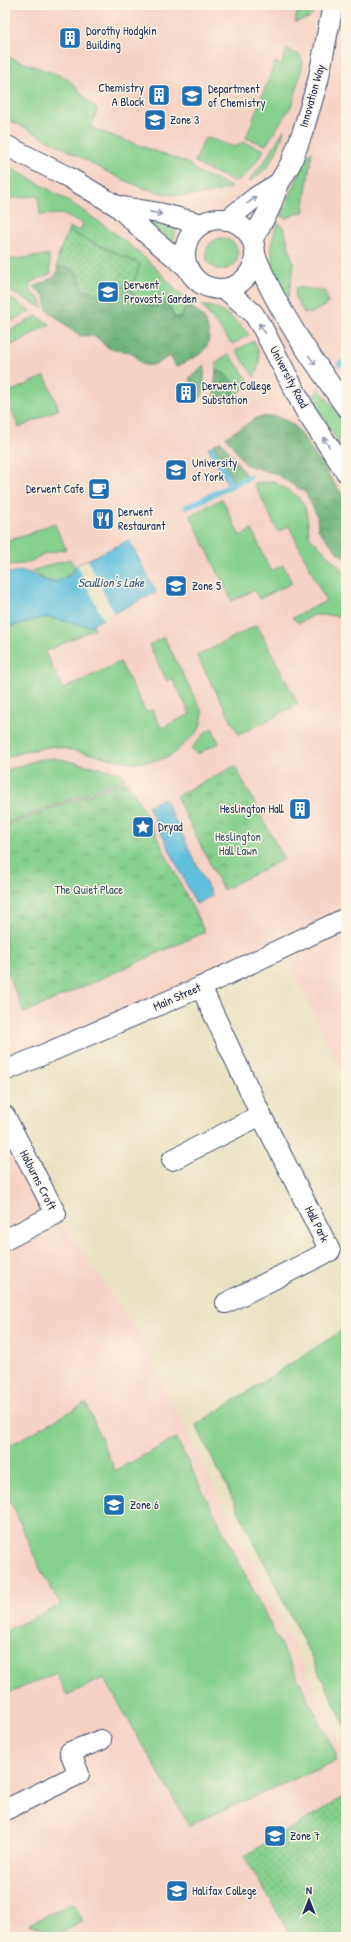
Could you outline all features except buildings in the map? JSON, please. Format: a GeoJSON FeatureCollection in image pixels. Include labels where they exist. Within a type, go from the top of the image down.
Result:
{"type":"FeatureCollection","features":[{"type":"Feature","properties":{"kind":"street","name":"Innovation Way"},"geometry":{"type":"LineString","coordinates":[[254,247],[279,183],[291,163],[318,81],[333,5]]}},
{"type":"Feature","properties":{"kind":"street"},"geometry":{"type":"LineString","coordinates":[[5,145],[68,177],[118,206],[148,235],[188,268]]}},
{"type":"Feature","properties":{"kind":"street","name":"Innovation Way"},"geometry":{"type":"LineString","coordinates":[[227,220],[256,197],[279,183]]}},
{"type":"Feature","properties":{"kind":"street"},"geometry":{"type":"LineString","coordinates":[[118,206],[159,213],[202,224]]}},
{"type":"Feature","properties":{"kind":"street"},"geometry":{"type":"LineString","coordinates":[[254,247],[251,271],[240,283],[225,289],[216,289],[200,283],[193,277],[188,268],[185,252],[190,236],[202,224],[210,220],[227,220],[242,227],[254,247],[262,272],[292,327],[309,356],[346,407]]}},
{"type":"Feature","properties":{"kind":"street","name":"University Road"},"geometry":{"type":"LineString","coordinates":[[225,289],[253,313],[306,412],[346,472]]}},
{"type":"Feature","properties":{"kind":"street","name":"Main Street"},"geometry":{"type":"LineString","coordinates":[[5,1071],[201,987],[346,918]]}},
{"type":"Feature","properties":{"kind":"street","name":"Hall Park"},"geometry":{"type":"LineString","coordinates":[[201,987],[261,1115],[330,1251],[226,1303]]}},
{"type":"Feature","properties":{"kind":"street"},"geometry":{"type":"LineString","coordinates":[[172,1160],[261,1115]]}},
{"type":"Feature","properties":{"kind":"street","name":"Holburns Croft"},"geometry":{"type":"LineString","coordinates":[[5,1116],[56,1214],[5,1240]]}},
{"type":"Feature","properties":{"kind":"street"},"geometry":{"type":"LineString","coordinates":[[5,1810],[79,1774],[70,1752],[101,1740]]}},
{"type":"Feature","properties":{"kind":"shaded area","name":"Zone 5"},"geometry":{"type":"Polygon","coordinates":[[[5,5],[346,5],[346,1083],[283,948],[5,1071],[5,5]]]}},
{"type":"Feature","properties":{"kind":"shaded area","name":"Zone 6"},"geometry":{"type":"Polygon","coordinates":[[[5,1116],[56,1214],[135,1328],[312,1682],[346,1756],[346,1770],[343,1772],[346,1777],[346,1937],[5,1937],[5,1116]]]}},
{"type":"Feature","properties":{"kind":"green space"},"geometry":{"type":"Polygon","coordinates":[[[299,5],[315,5],[312,15],[309,18],[295,22],[299,5]]]}},
{"type":"Feature","properties":{"kind":"green space"},"geometry":{"type":"Polygon","coordinates":[[[287,49],[300,55],[303,63],[293,103],[266,145],[246,138],[275,62],[281,65],[287,49]]]}},
{"type":"Feature","properties":{"kind":"green space"},"geometry":{"type":"Polygon","coordinates":[[[5,56],[67,78],[97,110],[91,128],[188,163],[198,172],[232,187],[210,193],[189,195],[169,194],[151,190],[132,184],[5,118],[5,56]]]}},
{"type":"Feature","properties":{"kind":"green space"},"geometry":{"type":"Polygon","coordinates":[[[284,130],[279,146],[272,160],[261,173],[248,182],[266,159],[284,130]]]}},
{"type":"Feature","properties":{"kind":"green space"},"geometry":{"type":"Polygon","coordinates":[[[205,137],[235,147],[243,142],[264,150],[248,173],[234,181],[202,167],[195,162],[205,137]]]}},
{"type":"Feature","properties":{"kind":"green space"},"geometry":{"type":"Polygon","coordinates":[[[312,151],[303,212],[286,218],[281,216],[308,154],[312,151]]]}},
{"type":"Feature","properties":{"kind":"green space"},"geometry":{"type":"Polygon","coordinates":[[[5,165],[78,207],[129,244],[152,264],[196,311],[189,308],[184,309],[182,317],[174,317],[171,308],[161,303],[151,306],[134,303],[134,294],[131,289],[140,264],[68,231],[69,227],[80,231],[83,223],[61,214],[40,215],[38,196],[5,199],[5,165]]]}},
{"type":"Feature","properties":{"kind":"green space"},"geometry":{"type":"Polygon","coordinates":[[[147,222],[177,229],[172,243],[147,222]]]}},
{"type":"Feature","properties":{"kind":"green space"},"geometry":{"type":"Polygon","coordinates":[[[278,223],[284,228],[294,266],[288,297],[278,280],[272,262],[272,243],[278,223]]]}},
{"type":"Feature","properties":{"kind":"green space"},"geometry":{"type":"Polygon","coordinates":[[[68,231],[140,264],[131,289],[115,283],[99,294],[82,289],[78,274],[74,269],[59,266],[57,269],[59,253],[68,231]]]}},
{"type":"Feature","properties":{"kind":"green space"},"geometry":{"type":"Polygon","coordinates":[[[219,238],[225,238],[234,242],[238,254],[234,266],[225,270],[219,270],[210,266],[206,257],[206,251],[210,242],[219,238]]]}},
{"type":"Feature","properties":{"kind":"green space"},"geometry":{"type":"Polygon","coordinates":[[[49,255],[51,273],[29,285],[30,291],[41,300],[43,308],[5,289],[5,260],[49,255]]]}},
{"type":"Feature","properties":{"kind":"green space","name":"Derwent Provosts' Garden"},"geometry":{"type":"Polygon","coordinates":[[[59,266],[74,269],[78,273],[82,289],[115,283],[131,289],[134,294],[134,303],[141,299],[147,299],[151,307],[158,306],[165,301],[168,303],[174,317],[182,317],[184,309],[196,311],[201,316],[208,328],[208,343],[205,349],[196,357],[176,367],[170,356],[154,364],[146,365],[139,361],[132,353],[112,349],[96,337],[80,336],[47,310],[45,296],[34,287],[56,276],[59,266]]]}},
{"type":"Feature","properties":{"kind":"green space"},"geometry":{"type":"Polygon","coordinates":[[[296,287],[325,291],[328,304],[312,313],[304,313],[295,297],[296,287]]]}},
{"type":"Feature","properties":{"kind":"green space"},"geometry":{"type":"Polygon","coordinates":[[[5,295],[30,311],[5,324],[5,295]]]}},
{"type":"Feature","properties":{"kind":"green space"},"geometry":{"type":"Polygon","coordinates":[[[202,306],[208,306],[222,311],[240,325],[249,335],[232,344],[202,306]]]}},
{"type":"Feature","properties":{"kind":"green space"},"geometry":{"type":"Polygon","coordinates":[[[37,316],[50,324],[5,349],[5,333],[37,316]]]}},
{"type":"Feature","properties":{"kind":"green space"},"geometry":{"type":"Polygon","coordinates":[[[254,341],[259,354],[259,364],[254,377],[236,350],[254,341]]]}},
{"type":"Feature","properties":{"kind":"green space"},"geometry":{"type":"Polygon","coordinates":[[[229,354],[249,381],[239,393],[233,395],[236,386],[225,374],[216,370],[216,362],[229,354]]]}},
{"type":"Feature","properties":{"kind":"green space"},"geometry":{"type":"Polygon","coordinates":[[[205,365],[203,395],[200,398],[189,378],[205,365]]]}},
{"type":"Feature","properties":{"kind":"green space"},"geometry":{"type":"Polygon","coordinates":[[[216,370],[225,374],[236,386],[233,395],[224,401],[213,403],[216,370]]]}},
{"type":"Feature","properties":{"kind":"green space"},"geometry":{"type":"Polygon","coordinates":[[[45,376],[59,409],[19,428],[5,394],[45,376]]]}},
{"type":"Feature","properties":{"kind":"green space"},"geometry":{"type":"Polygon","coordinates":[[[319,388],[346,424],[346,457],[313,399],[319,388]]]}},
{"type":"Feature","properties":{"kind":"green space"},"geometry":{"type":"Polygon","coordinates":[[[276,416],[293,424],[346,500],[346,558],[338,553],[318,529],[317,516],[306,493],[276,474],[246,465],[226,437],[258,417],[276,416]]]}},
{"type":"Feature","properties":{"kind":"green space"},"geometry":{"type":"Polygon","coordinates":[[[221,441],[247,476],[234,483],[213,445],[221,441]]]}},
{"type":"Feature","properties":{"kind":"green space"},"geometry":{"type":"Polygon","coordinates":[[[273,481],[298,497],[302,502],[307,514],[309,536],[346,574],[346,616],[314,615],[299,623],[292,618],[326,601],[289,526],[278,532],[254,483],[273,481]]]}},
{"type":"Feature","properties":{"kind":"green space"},"geometry":{"type":"Polygon","coordinates":[[[222,499],[240,536],[252,530],[271,571],[283,565],[292,583],[259,599],[254,590],[232,601],[190,515],[222,499]]]}},
{"type":"Feature","properties":{"kind":"green space"},"geometry":{"type":"Polygon","coordinates":[[[54,523],[66,549],[43,554],[38,558],[24,564],[5,565],[5,559],[10,558],[6,541],[27,535],[54,523]]]}},
{"type":"Feature","properties":{"kind":"green space"},"geometry":{"type":"Polygon","coordinates":[[[70,559],[75,567],[68,576],[60,580],[52,582],[48,581],[31,571],[70,559]]]}},
{"type":"Feature","properties":{"kind":"green space"},"geometry":{"type":"Polygon","coordinates":[[[46,617],[89,626],[93,625],[95,628],[45,652],[63,689],[120,662],[146,712],[152,710],[162,728],[190,714],[172,678],[167,681],[149,645],[164,637],[203,714],[199,730],[172,755],[160,760],[133,763],[53,746],[23,752],[5,758],[5,628],[46,617]]]}},
{"type":"Feature","properties":{"kind":"green space"},"geometry":{"type":"Polygon","coordinates":[[[257,625],[298,704],[239,735],[197,656],[257,625]]]}},
{"type":"Feature","properties":{"kind":"green space"},"geometry":{"type":"Polygon","coordinates":[[[212,728],[219,743],[197,754],[191,749],[207,731],[212,728]]]}},
{"type":"Feature","properties":{"kind":"green space"},"geometry":{"type":"Polygon","coordinates":[[[55,758],[122,773],[125,779],[5,824],[5,771],[37,760],[55,758]]]}},
{"type":"Feature","properties":{"kind":"green space","name":"Heslington Hall Lawn"},"geometry":{"type":"Polygon","coordinates":[[[235,766],[284,859],[223,890],[176,796],[235,766]]]}},
{"type":"Feature","properties":{"kind":"green space","name":"The Quiet Place"},"geometry":{"type":"Polygon","coordinates":[[[126,781],[137,798],[205,932],[24,1013],[5,966],[5,826],[126,781]]]}},
{"type":"Feature","properties":{"kind":"green space"},"geometry":{"type":"Polygon","coordinates":[[[346,1328],[346,1727],[196,1425],[346,1328]]]}},
{"type":"Feature","properties":{"kind":"green space"},"geometry":{"type":"Polygon","coordinates":[[[86,1403],[115,1471],[176,1438],[336,1754],[336,1761],[189,1825],[104,1678],[67,1695],[56,1673],[5,1695],[5,1631],[61,1605],[40,1569],[5,1488],[5,1448],[86,1403]]]}},
{"type":"Feature","properties":{"kind":"green space"},"geometry":{"type":"Polygon","coordinates":[[[344,1797],[346,1800],[346,1937],[292,1937],[244,1856],[344,1797]]]}},
{"type":"Feature","properties":{"kind":"green space"},"geometry":{"type":"Polygon","coordinates":[[[70,1904],[75,1905],[83,1921],[58,1935],[29,1924],[70,1904]]]}},
{"type":"Feature","properties":{"kind":"water"},"geometry":{"type":"Polygon","coordinates":[[[213,445],[234,483],[228,485],[208,448],[213,445]]]}},
{"type":"Feature","properties":{"kind":"water","name":"Scullion's Lake"},"geometry":{"type":"Polygon","coordinates":[[[129,540],[156,592],[89,626],[46,617],[5,628],[5,574],[21,571],[31,573],[53,583],[71,575],[77,565],[129,540]]]}},
{"type":"Feature","properties":{"kind":"water"},"geometry":{"type":"Polygon","coordinates":[[[164,798],[212,896],[196,904],[148,806],[164,798]]]}},
{"type":"Feature","properties":{"kind":"pier"},"geometry":{"type":"Polygon","coordinates":[[[88,560],[114,614],[103,619],[77,565],[88,560]]]}},
{"type":"Feature","properties":{"kind":"waterway"},"geometry":{"type":"LineString","coordinates":[[340,364],[346,361]]}},
{"type":"Feature","properties":{"kind":"waterway"},"geometry":{"type":"LineString","coordinates":[[187,507],[249,477]]}},
{"type":"Feature","properties":{"kind":"place","name":"Dorothy Hodgkin Building"},"geometry":{"type":"Point","coordinates":[70,38]}},
{"type":"Feature","properties":{"kind":"place","name":"Chemistry A Block"},"geometry":{"type":"Point","coordinates":[159,95]}},
{"type":"Feature","properties":{"kind":"place","name":"Department of Chemistry"},"geometry":{"type":"Point","coordinates":[192,96]}},
{"type":"Feature","properties":{"kind":"place","name":"Zone 3"},"geometry":{"type":"Point","coordinates":[155,120]}},
{"type":"Feature","properties":{"kind":"place","name":"Derwent Provosts' Garden"},"geometry":{"type":"Point","coordinates":[108,292]}},
{"type":"Feature","properties":{"kind":"place","name":"Derwent College Substation"},"geometry":{"type":"Point","coordinates":[186,393]}},
{"type":"Feature","properties":{"kind":"place","name":"University of York"},"geometry":{"type":"Point","coordinates":[176,470]}},
{"type":"Feature","properties":{"kind":"place","name":"Derwent Cafe"},"geometry":{"type":"Point","coordinates":[99,489]}},
{"type":"Feature","properties":{"kind":"place","name":"Derwent Restaurant"},"geometry":{"type":"Point","coordinates":[103,519]}},
{"type":"Feature","properties":{"kind":"place","name":"Zone 5"},"geometry":{"type":"Point","coordinates":[176,586]}},
{"type":"Feature","properties":{"kind":"place","name":"Heslington Hall"},"geometry":{"type":"Point","coordinates":[300,809]}},
{"type":"Feature","properties":{"kind":"place","name":"Dryad"},"geometry":{"type":"Point","coordinates":[143,827]}},
{"type":"Feature","properties":{"kind":"place","name":"Zone 6"},"geometry":{"type":"Point","coordinates":[114,1505]}},
{"type":"Feature","properties":{"kind":"place","name":"Zone 7"},"geometry":{"type":"Point","coordinates":[275,1836]}},
{"type":"Feature","properties":{"kind":"place","name":"Halifax College"},"geometry":{"type":"Point","coordinates":[177,1891]}}]}
